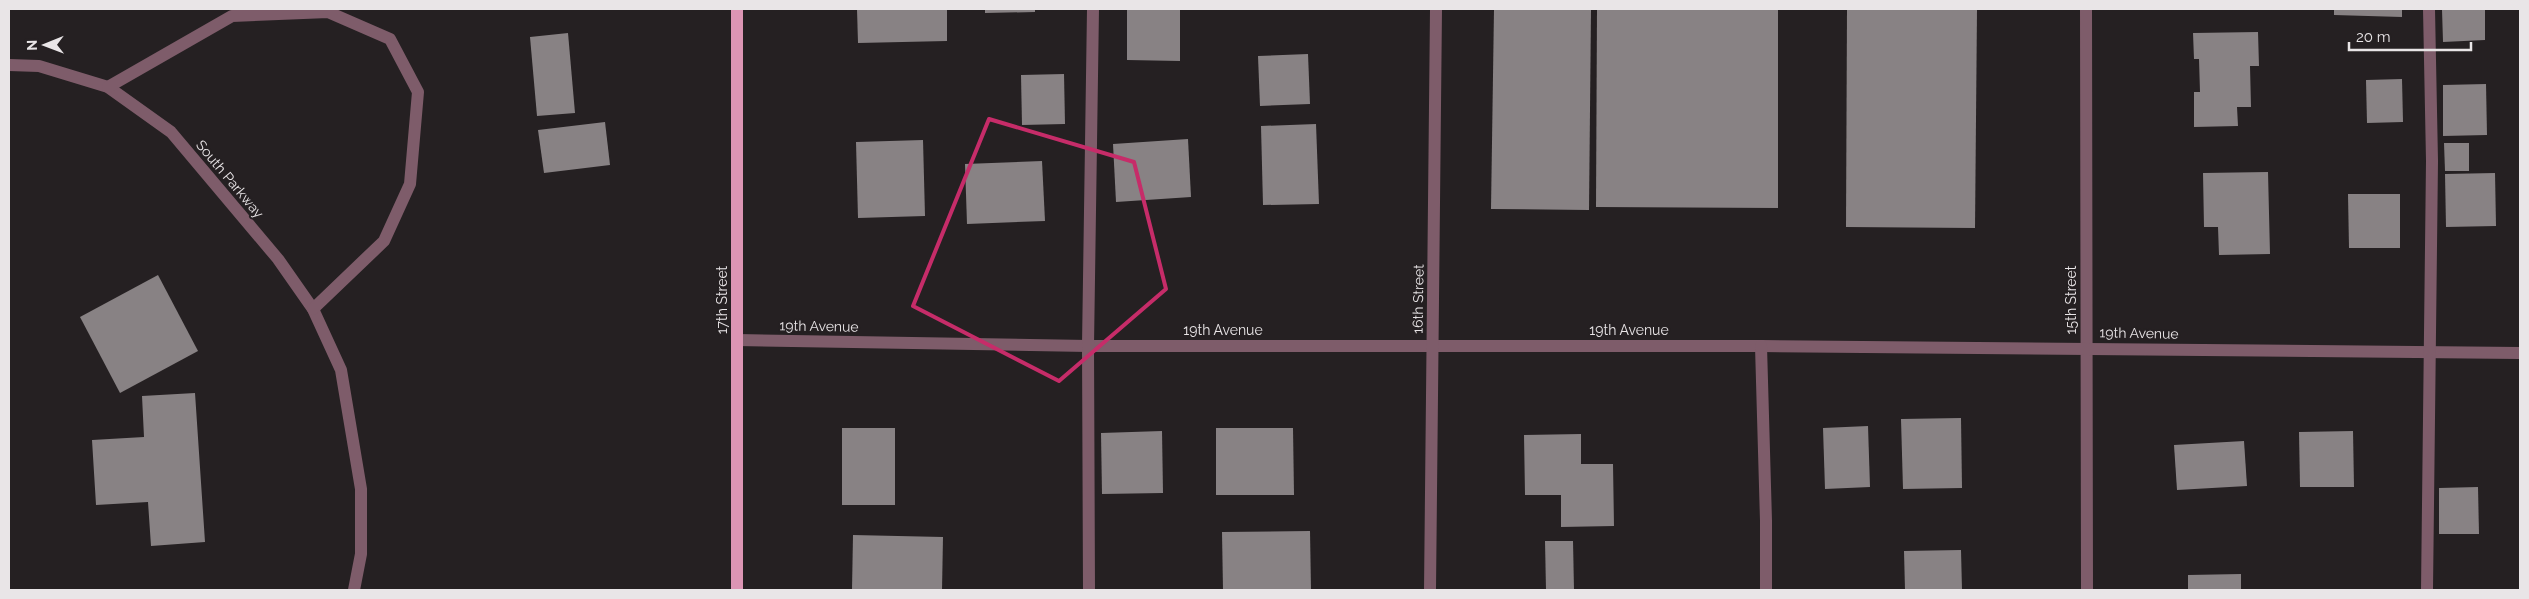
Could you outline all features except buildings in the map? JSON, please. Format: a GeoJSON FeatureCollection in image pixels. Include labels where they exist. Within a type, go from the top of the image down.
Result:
{"type":"FeatureCollection","features":[{"type":"Feature","properties":{"kind":"main road","name":"17th Street"},"geometry":{"type":"LineString","coordinates":[[737,9],[737,590]]}},
{"type":"Feature","properties":{"kind":"street"},"geometry":{"type":"LineString","coordinates":[[1089,590],[1088,346],[1093,9]]}},
{"type":"Feature","properties":{"kind":"street","name":"16th Street"},"geometry":{"type":"LineString","coordinates":[[1430,590],[1436,9]]}},
{"type":"Feature","properties":{"kind":"street","name":"15th Street"},"geometry":{"type":"LineString","coordinates":[[2086,9],[2086,590]]}},
{"type":"Feature","properties":{"kind":"street"},"geometry":{"type":"LineString","coordinates":[[2427,590],[2432,161],[2430,9]]}},
{"type":"Feature","properties":{"kind":"street"},"geometry":{"type":"LineString","coordinates":[[108,87],[232,16],[328,12],[390,40],[418,92],[410,184],[384,240],[312,309]]}},
{"type":"Feature","properties":{"kind":"street","name":"South Parkway"},"geometry":{"type":"LineString","coordinates":[[9,65],[39,66],[108,87],[170,132],[278,259],[312,309],[341,370],[361,489],[361,554],[354,590]]}},
{"type":"Feature","properties":{"kind":"street","name":"19th Avenue"},"geometry":{"type":"LineString","coordinates":[[737,340],[1088,346],[1761,346],[2520,353]]}},
{"type":"Feature","properties":{"kind":"street"},"geometry":{"type":"LineString","coordinates":[[1761,346],[1766,590]]}},
{"type":"Feature","properties":{"kind":"highlighted area"},"geometry":{"type":"Polygon","coordinates":[[[989,119],[1134,162],[1166,289],[1059,381],[913,306],[989,119]]]}}]}
